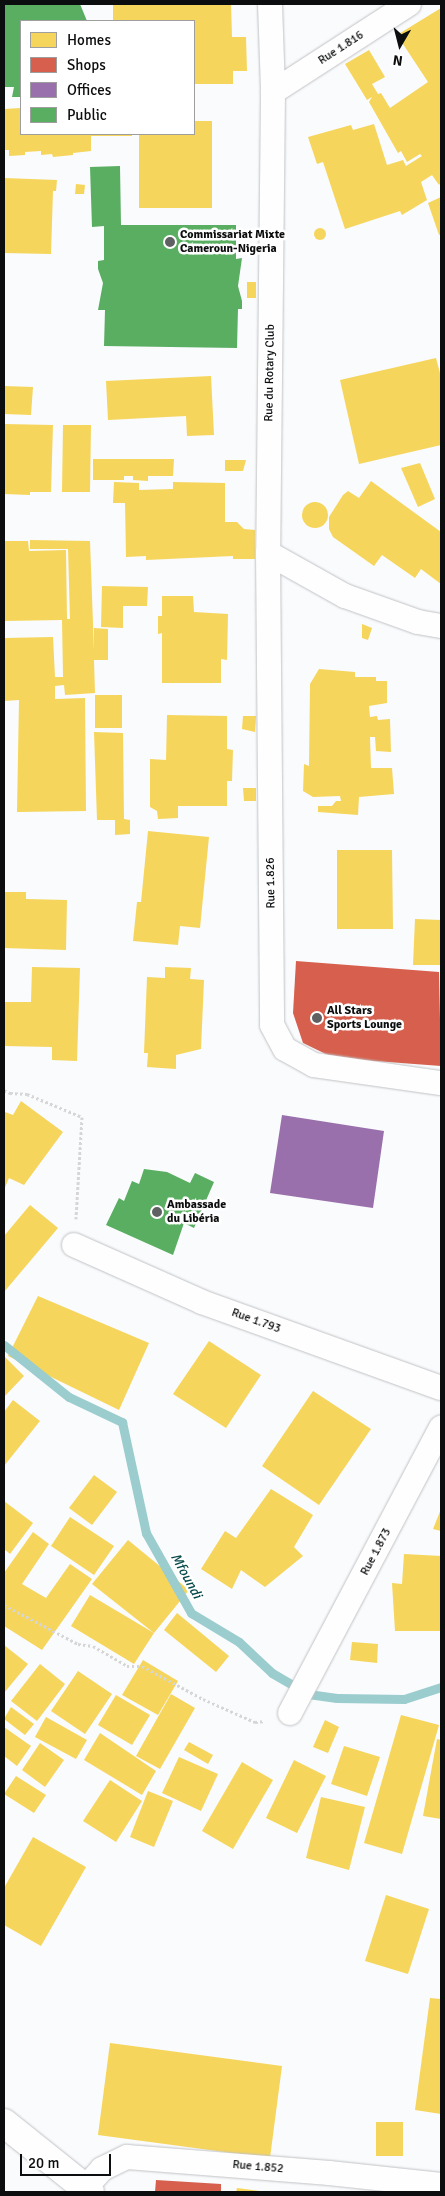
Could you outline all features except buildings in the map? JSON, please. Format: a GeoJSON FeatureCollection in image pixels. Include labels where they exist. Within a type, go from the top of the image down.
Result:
{"type":"FeatureCollection","features":[{"type":"Feature","properties":{"kind":"street","name":"Rue du Rotary Club"},"geometry":{"type":"LineString","coordinates":[[268,553],[273,92],[270,4]]}},
{"type":"Feature","properties":{"kind":"street","name":"Rue 1.816"},"geometry":{"type":"LineString","coordinates":[[273,92],[409,4]]}},
{"type":"Feature","properties":{"kind":"street"},"geometry":{"type":"LineString","coordinates":[[268,553],[345,596],[418,622],[441,626]]}},
{"type":"Feature","properties":{"kind":"street","name":"Rue 1.826"},"geometry":{"type":"LineString","coordinates":[[268,553],[272,1026],[285,1049],[314,1065],[441,1083]]}},
{"type":"Feature","properties":{"kind":"street","name":"Rue 1.793"},"geometry":{"type":"LineString","coordinates":[[74,1245],[202,1302],[441,1388]]}},
{"type":"Feature","properties":{"kind":"street","name":"Rue 1.873"},"geometry":{"type":"LineString","coordinates":[[290,1713],[441,1428]]}},
{"type":"Feature","properties":{"kind":"street"},"geometry":{"type":"LineString","coordinates":[[4,2123],[88,2190]]}},
{"type":"Feature","properties":{"kind":"street","name":"Rue 1.852"},"geometry":{"type":"LineString","coordinates":[[88,2190],[102,2169],[127,2158],[329,2173],[441,2186]]}},
{"type":"Feature","properties":{"kind":"path"},"geometry":{"type":"LineString","coordinates":[[4,1090],[10,1093],[27,1094],[82,1117],[74,1245]]}},
{"type":"Feature","properties":{"kind":"path"},"geometry":{"type":"LineString","coordinates":[[4,1605],[78,1644],[93,1646],[126,1666],[142,1666],[203,1699],[255,1722],[278,1719],[290,1713]]}},
{"type":"Feature","properties":{"kind":"waterway","name":"Mfoundi"},"geometry":{"type":"LineString","coordinates":[[4,1345],[69,1397],[122,1422],[146,1533],[191,1613],[239,1642],[272,1673],[308,1694],[337,1698],[404,1699],[441,1687]]}},
{"type":"Feature","properties":{"kind":"place","name":"Commissariat Mixte Cameroun-Nigeria"},"geometry":{"type":"Point","coordinates":[170,242]}},
{"type":"Feature","properties":{"kind":"place","name":"All Stars Sports Lounge"},"geometry":{"type":"Point","coordinates":[317,1018]}},
{"type":"Feature","properties":{"kind":"place","name":"Ambassade du Libéria"},"geometry":{"type":"Point","coordinates":[157,1212]}}]}
